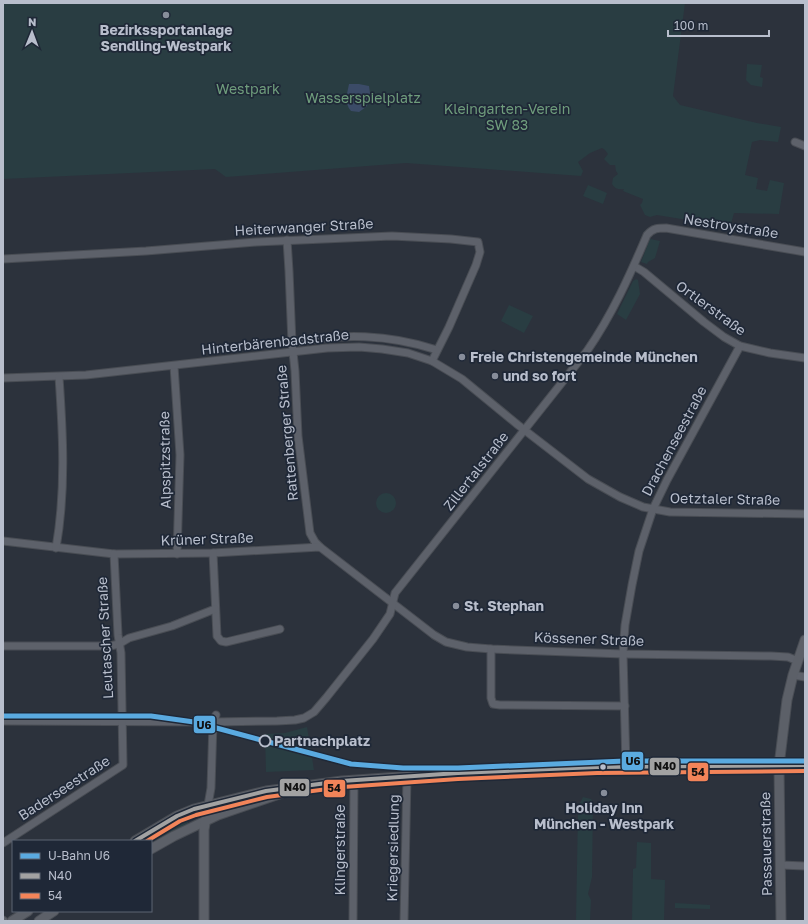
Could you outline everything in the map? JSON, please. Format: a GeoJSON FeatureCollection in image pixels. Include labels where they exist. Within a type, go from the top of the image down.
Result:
{"type":"FeatureCollection","features":[{"type":"Feature","properties":{"kind":"main road","name":"Passauerstraße"},"geometry":{"type":"LineString","coordinates":[[781,921],[779,766],[786,711],[793,674],[805,640]]}},
{"type":"Feature","properties":{"kind":"main road"},"geometry":{"type":"LineString","coordinates":[[137,840],[177,816],[208,805],[266,791],[354,780],[486,771],[626,766],[805,765]]}},
{"type":"Feature","properties":{"kind":"main road"},"geometry":{"type":"LineString","coordinates":[[152,849],[174,836],[205,821],[295,788]]}},
{"type":"Feature","properties":{"kind":"main road"},"geometry":{"type":"LineString","coordinates":[[204,921],[205,821],[208,805]]}},
{"type":"Feature","properties":{"kind":"main road"},"geometry":{"type":"LineString","coordinates":[[12,921],[26,912]]}},
{"type":"Feature","properties":{"kind":"main road"},"geometry":{"type":"LineString","coordinates":[[39,921],[52,912]]}},
{"type":"Feature","properties":{"kind":"street"},"geometry":{"type":"LineString","coordinates":[[795,142],[805,146]]}},
{"type":"Feature","properties":{"kind":"street","name":"Nestroystraße"},"geometry":{"type":"LineString","coordinates":[[654,229],[666,228],[805,252]]}},
{"type":"Feature","properties":{"kind":"street","name":"Zillertalstraße"},"geometry":{"type":"LineString","coordinates":[[213,722],[295,720],[304,718],[314,712],[362,653],[390,614],[395,593],[561,385],[598,336],[634,266],[647,235],[654,229]]}},
{"type":"Feature","properties":{"kind":"street","name":"Heiterwanger Straße"},"geometry":{"type":"LineString","coordinates":[[3,259],[286,240],[392,236],[478,242],[480,252],[476,266],[432,361]]}},
{"type":"Feature","properties":{"kind":"street","name":"Rattenberger Straße"},"geometry":{"type":"LineString","coordinates":[[286,240],[290,271],[292,343],[298,436],[310,533],[320,547]]}},
{"type":"Feature","properties":{"kind":"street","name":"Ortlerstraße"},"geometry":{"type":"LineString","coordinates":[[634,266],[644,272],[724,338],[740,346],[770,353],[805,358]]}},
{"type":"Feature","properties":{"kind":"street","name":"Hinterbärenbadstraße"},"geometry":{"type":"LineString","coordinates":[[292,343],[357,336],[393,339],[437,350]]}},
{"type":"Feature","properties":{"kind":"street","name":"Drachenseestraße"},"geometry":{"type":"LineString","coordinates":[[626,766],[623,654],[625,625],[639,551],[653,509],[674,467],[740,346]]}},
{"type":"Feature","properties":{"kind":"street","name":"Hinterbärenbadstraße"},"geometry":{"type":"LineString","coordinates":[[3,378],[59,376],[174,366],[327,348],[359,347],[408,353],[432,361],[462,379],[525,430]]}},
{"type":"Feature","properties":{"kind":"street","name":"Alpspitzstraße"},"geometry":{"type":"LineString","coordinates":[[174,366],[180,455],[177,554]]}},
{"type":"Feature","properties":{"kind":"street"},"geometry":{"type":"LineString","coordinates":[[56,548],[59,532],[63,470],[59,376]]}},
{"type":"Feature","properties":{"kind":"street","name":"Oetztaler Straße"},"geometry":{"type":"LineString","coordinates":[[525,430],[588,479],[626,500],[643,507],[670,512],[805,514]]}},
{"type":"Feature","properties":{"kind":"street","name":"Krüner Straße"},"geometry":{"type":"LineString","coordinates":[[3,541],[114,554],[213,553],[320,547]]}},
{"type":"Feature","properties":{"kind":"street"},"geometry":{"type":"LineString","coordinates":[[320,547],[392,603]]}},
{"type":"Feature","properties":{"kind":"street"},"geometry":{"type":"LineString","coordinates":[[213,553],[215,609],[217,636],[219,639],[226,642],[280,629]]}},
{"type":"Feature","properties":{"kind":"street","name":"Leutascher Straße"},"geometry":{"type":"LineString","coordinates":[[114,554],[119,644],[121,653],[122,721]]}},
{"type":"Feature","properties":{"kind":"street","name":"Kössener Straße"},"geometry":{"type":"LineString","coordinates":[[392,603],[434,635],[446,642],[467,647],[623,654],[771,656],[788,657],[798,661]]}},
{"type":"Feature","properties":{"kind":"street"},"geometry":{"type":"LineString","coordinates":[[3,646],[101,647],[119,644],[129,638],[172,626],[215,609]]}},
{"type":"Feature","properties":{"kind":"street"},"geometry":{"type":"LineString","coordinates":[[491,649],[491,698],[494,704],[625,706]]}},
{"type":"Feature","properties":{"kind":"street"},"geometry":{"type":"LineString","coordinates":[[793,674],[805,677]]}},
{"type":"Feature","properties":{"kind":"street"},"geometry":{"type":"LineString","coordinates":[[208,805],[211,788],[213,722],[216,715]]}},
{"type":"Feature","properties":{"kind":"street"},"geometry":{"type":"LineString","coordinates":[[3,721],[213,722]]}},
{"type":"Feature","properties":{"kind":"street","name":"Baderseestraße"},"geometry":{"type":"LineString","coordinates":[[3,843],[123,765],[122,721]]}},
{"type":"Feature","properties":{"kind":"street","name":"Kriegersiedlung"},"geometry":{"type":"LineString","coordinates":[[404,921],[407,776]]}},
{"type":"Feature","properties":{"kind":"street","name":"Klingerstraße"},"geometry":{"type":"LineString","coordinates":[[353,921],[354,780]]}},
{"type":"Feature","properties":{"kind":"street"},"geometry":{"type":"LineString","coordinates":[[781,865],[805,866]]}},
{"type":"Feature","properties":{"kind":"green space","name":"Westpark"},"geometry":{"type":"Polygon","coordinates":[[[3,3],[685,3],[673,96],[680,105],[781,127],[778,142],[760,140],[752,142],[745,175],[758,178],[756,189],[767,191],[770,180],[784,183],[779,214],[734,213],[730,227],[657,215],[650,217],[645,215],[640,205],[643,199],[623,191],[624,189],[617,189],[613,186],[613,178],[618,174],[615,165],[610,165],[604,159],[608,154],[602,148],[590,153],[578,162],[583,171],[581,176],[406,163],[226,177],[215,169],[3,179],[3,3]]]}},
{"type":"Feature","properties":{"kind":"green space"},"geometry":{"type":"Polygon","coordinates":[[[747,64],[762,65],[760,77],[763,78],[762,87],[751,85],[746,80],[747,64]]]}},
{"type":"Feature","properties":{"kind":"green space"},"geometry":{"type":"Polygon","coordinates":[[[588,185],[607,193],[603,204],[583,196],[588,185]]]}},
{"type":"Feature","properties":{"kind":"green space"},"geometry":{"type":"Polygon","coordinates":[[[650,239],[660,241],[655,258],[647,264],[641,262],[650,239]]]}},
{"type":"Feature","properties":{"kind":"green space"},"geometry":{"type":"Polygon","coordinates":[[[636,279],[638,280],[640,294],[626,320],[617,314],[633,281],[636,279]]]}},
{"type":"Feature","properties":{"kind":"green space"},"geometry":{"type":"Polygon","coordinates":[[[509,305],[533,316],[524,333],[501,321],[509,305]]]}},
{"type":"Feature","properties":{"kind":"green space"},"geometry":{"type":"Polygon","coordinates":[[[386,493],[393,496],[396,503],[393,510],[386,513],[379,510],[376,503],[379,496],[386,493]]]}},
{"type":"Feature","properties":{"kind":"green space"},"geometry":{"type":"Polygon","coordinates":[[[307,727],[314,770],[266,772],[265,734],[285,733],[307,727]]]}},
{"type":"Feature","properties":{"kind":"green space"},"geometry":{"type":"Polygon","coordinates":[[[583,797],[591,799],[593,802],[592,877],[588,894],[591,900],[590,921],[576,921],[578,810],[583,797]]]}},
{"type":"Feature","properties":{"kind":"green space"},"geometry":{"type":"Polygon","coordinates":[[[188,814],[188,823],[152,843],[152,840],[142,840],[188,814]]]}},
{"type":"Feature","properties":{"kind":"green space"},"geometry":{"type":"Polygon","coordinates":[[[637,842],[651,843],[651,879],[665,880],[664,921],[632,921],[633,869],[636,868],[637,842]]]}},
{"type":"Feature","properties":{"kind":"green space"},"geometry":{"type":"Polygon","coordinates":[[[675,903],[710,905],[710,909],[675,908],[675,903]]]}},
{"type":"Feature","properties":{"kind":"water"},"geometry":{"type":"Polygon","coordinates":[[[349,84],[369,86],[371,100],[366,107],[359,112],[351,111],[347,105],[349,84]]]}},
{"type":"Feature","properties":{"kind":"metro line","name":"U6"},"geometry":{"type":"LineString","coordinates":[[3,716],[151,716],[194,722],[351,764],[403,768],[458,768],[625,761],[805,761]]}},
{"type":"Feature","properties":{"kind":"transit line","name":"N40"},"geometry":{"type":"LineString","coordinates":[[137,840],[177,816],[194,809],[266,791],[342,781],[458,773],[597,767],[805,765]]}},
{"type":"Feature","properties":{"kind":"transit line","name":"54"},"geometry":{"type":"LineString","coordinates":[[149,840],[180,821],[196,815],[267,797],[343,787],[458,779],[597,773],[805,771]]}},
{"type":"Feature","properties":{"kind":"place","name":"Bezirkssportanlage Sendling-Westpark"},"geometry":{"type":"Point","coordinates":[166,15]}},
{"type":"Feature","properties":{"kind":"place","name":"Freie Christengemeinde München"},"geometry":{"type":"Point","coordinates":[462,357]}},
{"type":"Feature","properties":{"kind":"place","name":"und so fort"},"geometry":{"type":"Point","coordinates":[495,376]}},
{"type":"Feature","properties":{"kind":"place","name":"St. Stephan"},"geometry":{"type":"Point","coordinates":[456,606]}},
{"type":"Feature","properties":{"kind":"place","name":"Partnachplatz"},"geometry":{"type":"Point","coordinates":[265,741]}},
{"type":"Feature","properties":{"kind":"place","name":"Holiday Inn München - Westpark"},"geometry":{"type":"Point","coordinates":[604,793]}},
{"type":"Feature","properties":{"kind":"park label","name":"Wasserspielplatz"},"geometry":{"type":"Point","coordinates":[363,98]}},
{"type":"Feature","properties":{"kind":"park label","name":"Kleingarten-Verein SW 83"},"geometry":{"type":"Point","coordinates":[507,118]}}]}
